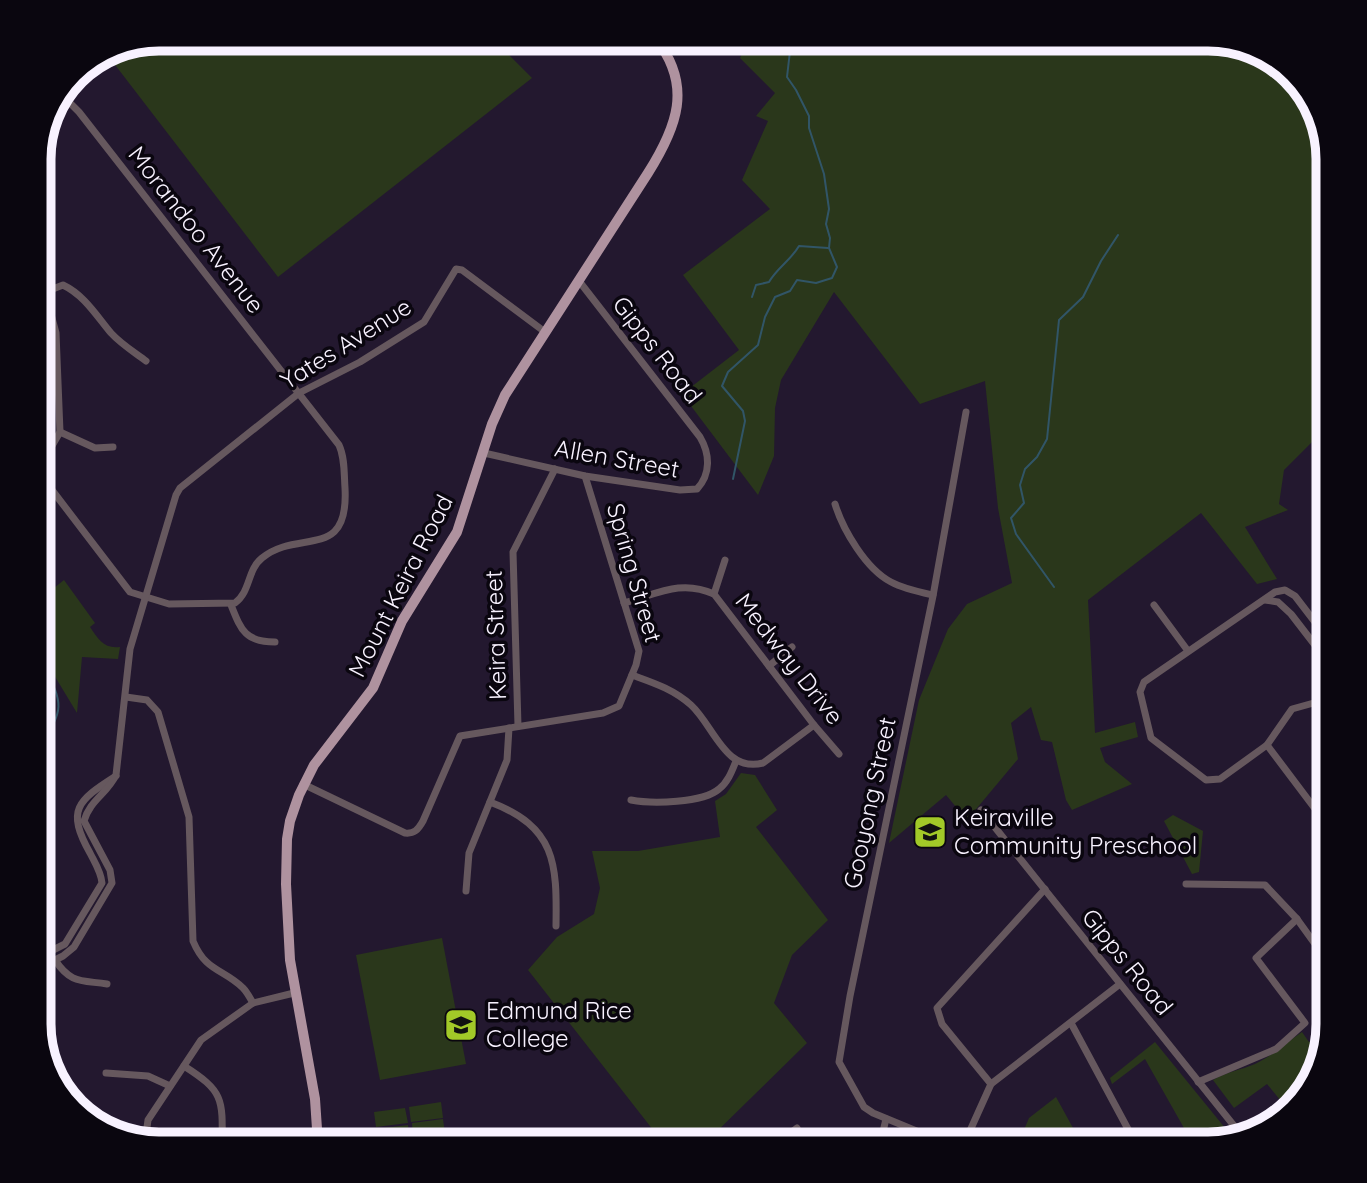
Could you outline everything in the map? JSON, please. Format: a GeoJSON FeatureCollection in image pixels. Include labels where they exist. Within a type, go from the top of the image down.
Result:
{"type":"FeatureCollection","features":[{"type":"Feature","properties":{"kind":"main road","name":"Mount Keira Road"},"geometry":{"type":"LineString","coordinates":[[317,1132],[315,1099],[290,960],[286,884],[287,839],[294,807],[303,785],[325,749],[365,699],[378,678],[402,621],[457,532],[505,395],[661,153],[672,128],[678,103],[676,80],[665,51]]}},
{"type":"Feature","properties":{"kind":"street","name":"Morandoo Avenue"},"geometry":{"type":"LineString","coordinates":[[68,101],[88,122],[342,451],[346,503],[337,528],[328,537],[279,550],[260,560],[253,568],[246,591],[231,605]]}},
{"type":"Feature","properties":{"kind":"street","name":"Yates Avenue"},"geometry":{"type":"LineString","coordinates":[[116,775],[130,649],[180,488],[299,393],[360,362],[424,322],[456,268],[545,332]]}},
{"type":"Feature","properties":{"kind":"street","name":"Gipps Road"},"geometry":{"type":"LineString","coordinates":[[579,281],[704,444]]}},
{"type":"Feature","properties":{"kind":"street"},"geometry":{"type":"LineString","coordinates":[[51,290],[63,285],[76,291],[112,334],[146,361]]}},
{"type":"Feature","properties":{"kind":"street"},"geometry":{"type":"LineString","coordinates":[[51,314],[56,333],[60,432],[51,449]]}},
{"type":"Feature","properties":{"kind":"street","name":"Gooyong Street"},"geometry":{"type":"LineString","coordinates":[[918,1132],[873,1114],[864,1107],[839,1062],[850,996],[933,595],[966,412]]}},
{"type":"Feature","properties":{"kind":"street"},"geometry":{"type":"LineString","coordinates":[[60,432],[95,448],[113,447]]}},
{"type":"Feature","properties":{"kind":"street","name":"Allen Street"},"geometry":{"type":"LineString","coordinates":[[484,453],[585,476],[680,490],[697,489],[704,480],[708,459],[704,444]]}},
{"type":"Feature","properties":{"kind":"street","name":"Keira Street"},"geometry":{"type":"LineString","coordinates":[[518,726],[513,552],[555,469]]}},
{"type":"Feature","properties":{"kind":"street","name":"Spring Street"},"geometry":{"type":"LineString","coordinates":[[303,785],[405,833],[412,833],[423,821],[458,738],[466,734],[611,711],[618,706],[638,660],[639,651],[585,476]]}},
{"type":"Feature","properties":{"kind":"street"},"geometry":{"type":"LineString","coordinates":[[51,489],[130,592],[170,604],[231,605],[247,636],[259,641],[275,642]]}},
{"type":"Feature","properties":{"kind":"street"},"geometry":{"type":"LineString","coordinates":[[835,504],[843,527],[876,571],[895,584],[933,595]]}},
{"type":"Feature","properties":{"kind":"street"},"geometry":{"type":"LineString","coordinates":[[714,594],[725,560]]}},
{"type":"Feature","properties":{"kind":"street","name":"Medway Drive"},"geometry":{"type":"LineString","coordinates":[[624,603],[684,586],[699,587],[714,594],[839,754]]}},
{"type":"Feature","properties":{"kind":"street"},"geometry":{"type":"LineString","coordinates":[[1316,623],[1295,596],[1285,590],[1275,592],[1144,682],[1140,692],[1151,738],[1206,780],[1220,779],[1266,745],[1292,709],[1316,702]]}},
{"type":"Feature","properties":{"kind":"street"},"geometry":{"type":"LineString","coordinates":[[1265,600],[1278,602],[1292,614],[1316,646]]}},
{"type":"Feature","properties":{"kind":"street"},"geometry":{"type":"LineString","coordinates":[[1154,605],[1188,651]]}},
{"type":"Feature","properties":{"kind":"street"},"geometry":{"type":"LineString","coordinates":[[769,666],[792,647]]}},
{"type":"Feature","properties":{"kind":"street"},"geometry":{"type":"LineString","coordinates":[[632,675],[667,688],[692,706],[727,753],[736,761],[748,765],[763,763],[814,725]]}},
{"type":"Feature","properties":{"kind":"street"},"geometry":{"type":"LineString","coordinates":[[126,697],[147,700],[158,712],[189,817],[193,941],[199,955],[208,965],[243,988],[253,1003]]}},
{"type":"Feature","properties":{"kind":"street"},"geometry":{"type":"LineString","coordinates":[[466,891],[469,853],[507,760],[509,728]]}},
{"type":"Feature","properties":{"kind":"street"},"geometry":{"type":"LineString","coordinates":[[1266,745],[1316,810]]}},
{"type":"Feature","properties":{"kind":"street"},"geometry":{"type":"LineString","coordinates":[[631,800],[654,803],[712,794],[723,786],[736,761]]}},
{"type":"Feature","properties":{"kind":"street"},"geometry":{"type":"LineString","coordinates":[[51,951],[65,944],[102,883],[101,873],[75,822],[79,807],[116,775]]}},
{"type":"Feature","properties":{"kind":"street"},"geometry":{"type":"LineString","coordinates":[[51,962],[74,947],[112,883],[110,870],[84,821],[88,808],[111,785],[116,775]]}},
{"type":"Feature","properties":{"kind":"street"},"geometry":{"type":"LineString","coordinates":[[489,802],[519,816],[547,846],[557,879],[556,926]]}},
{"type":"Feature","properties":{"kind":"street","name":"Gipps Road"},"geometry":{"type":"LineString","coordinates":[[981,810],[1236,1128]]}},
{"type":"Feature","properties":{"kind":"street"},"geometry":{"type":"LineString","coordinates":[[1186,884],[1265,885],[1297,919],[1316,945]]}},
{"type":"Feature","properties":{"kind":"street"},"geometry":{"type":"LineString","coordinates":[[991,1084],[942,1024],[937,1008],[1045,889]]}},
{"type":"Feature","properties":{"kind":"street"},"geometry":{"type":"LineString","coordinates":[[1198,1082],[1276,1049],[1305,1023],[1256,958],[1297,919]]}},
{"type":"Feature","properties":{"kind":"street"},"geometry":{"type":"LineString","coordinates":[[55,960],[65,975],[107,984]]}},
{"type":"Feature","properties":{"kind":"street"},"geometry":{"type":"LineString","coordinates":[[969,1132],[991,1084],[1120,984]]}},
{"type":"Feature","properties":{"kind":"street"},"geometry":{"type":"LineString","coordinates":[[146,1131],[148,1120],[201,1040],[253,1003],[294,993]]}},
{"type":"Feature","properties":{"kind":"street"},"geometry":{"type":"LineString","coordinates":[[1070,1023],[1129,1132]]}},
{"type":"Feature","properties":{"kind":"street"},"geometry":{"type":"LineString","coordinates":[[184,1066],[209,1082],[218,1093],[222,1132]]}},
{"type":"Feature","properties":{"kind":"street"},"geometry":{"type":"LineString","coordinates":[[106,1073],[148,1076],[170,1086]]}},
{"type":"Feature","properties":{"kind":"street"},"geometry":{"type":"LineString","coordinates":[[883,1132],[886,1119]]}},
{"type":"Feature","properties":{"kind":"street"},"geometry":{"type":"LineString","coordinates":[[792,1132],[797,1128]]}},
{"type":"Feature","properties":{"kind":"green space"},"geometry":{"type":"Polygon","coordinates":[[[159,51],[505,51],[532,78],[278,277],[112,62],[138,53],[159,51]]]}},
{"type":"Feature","properties":{"kind":"green space"},"geometry":{"type":"Polygon","coordinates":[[[743,51],[1208,51],[1249,59],[1268,69],[1294,93],[1305,111],[1311,124],[1316,159],[1316,499],[1313,497],[1315,439],[1284,470],[1279,504],[1288,510],[1245,527],[1277,579],[1257,584],[1201,513],[1088,600],[1095,733],[1135,722],[1138,737],[1100,748],[1105,762],[1132,784],[1072,810],[1066,800],[1052,742],[1041,740],[1031,707],[1011,723],[1018,759],[967,820],[946,795],[889,843],[919,700],[948,629],[967,604],[1012,583],[998,508],[985,381],[920,404],[834,292],[781,380],[775,408],[774,456],[758,495],[682,394],[739,350],[683,275],[770,209],[742,180],[768,121],[756,116],[775,93],[740,58],[743,51]]]}},
{"type":"Feature","properties":{"kind":"green space"},"geometry":{"type":"Polygon","coordinates":[[[64,580],[95,623],[90,627],[99,639],[106,645],[120,647],[118,659],[82,657],[77,713],[54,675],[51,662],[51,590],[64,580]]]}},
{"type":"Feature","properties":{"kind":"green space"},"geometry":{"type":"Polygon","coordinates":[[[741,773],[755,775],[777,810],[756,827],[828,920],[792,955],[774,1003],[807,1043],[716,1132],[655,1132],[528,970],[557,937],[594,914],[600,888],[592,851],[638,851],[720,837],[715,801],[726,794],[741,773]]]}},
{"type":"Feature","properties":{"kind":"green space"},"geometry":{"type":"Polygon","coordinates":[[[1173,815],[1203,831],[1199,872],[1192,874],[1164,821],[1173,815]]]}},
{"type":"Feature","properties":{"kind":"green space"},"geometry":{"type":"Polygon","coordinates":[[[442,938],[466,1064],[380,1080],[356,955],[442,938]]]}},
{"type":"Feature","properties":{"kind":"green space"},"geometry":{"type":"Polygon","coordinates":[[[1302,1032],[1309,1042],[1315,1038],[1311,1059],[1302,1078],[1281,1101],[1267,1084],[1234,1108],[1213,1080],[1261,1061],[1302,1032]]]}},
{"type":"Feature","properties":{"kind":"green space"},"geometry":{"type":"Polygon","coordinates":[[[1155,1042],[1227,1130],[1186,1132],[1145,1059],[1112,1084],[1110,1078],[1155,1042]]]}},
{"type":"Feature","properties":{"kind":"green space"},"geometry":{"type":"Polygon","coordinates":[[[1056,1097],[1075,1132],[1023,1132],[1029,1118],[1056,1097]]]}},
{"type":"Feature","properties":{"kind":"green space"},"geometry":{"type":"Polygon","coordinates":[[[441,1102],[443,1118],[411,1122],[409,1107],[441,1102]]]}},
{"type":"Feature","properties":{"kind":"green space"},"geometry":{"type":"Polygon","coordinates":[[[405,1108],[408,1123],[376,1127],[374,1112],[405,1108]]]}},
{"type":"Feature","properties":{"kind":"green space"},"geometry":{"type":"Polygon","coordinates":[[[443,1119],[445,1132],[413,1132],[412,1123],[443,1119]]]}},
{"type":"Feature","properties":{"kind":"green space"},"geometry":{"type":"Polygon","coordinates":[[[408,1125],[409,1132],[376,1132],[376,1129],[408,1125]]]}},
{"type":"Feature","properties":{"kind":"waterway"},"geometry":{"type":"LineString","coordinates":[[733,479],[745,421],[743,411],[722,386],[728,372],[758,345],[765,317],[775,297],[790,291],[797,280],[816,283],[832,278],[837,267],[829,248],[830,238],[826,224],[829,209],[824,174],[809,128],[809,116],[787,77],[790,51]]}},
{"type":"Feature","properties":{"kind":"waterway"},"geometry":{"type":"LineString","coordinates":[[1054,587],[1016,534],[1011,518],[1024,503],[1020,485],[1025,469],[1037,457],[1047,439],[1059,320],[1083,297],[1118,235]]}},
{"type":"Feature","properties":{"kind":"waterway"},"geometry":{"type":"LineString","coordinates":[[752,297],[756,285],[769,282],[799,246],[828,248]]}},
{"type":"Feature","properties":{"kind":"waterway"},"geometry":{"type":"LineString","coordinates":[[51,680],[56,692],[58,711],[51,728]]}},
{"type":"Feature","properties":{"kind":"place","name":"Keiraville Community Preschool"},"geometry":{"type":"Point","coordinates":[930,832]}},
{"type":"Feature","properties":{"kind":"place","name":"Edmund Rice College"},"geometry":{"type":"Point","coordinates":[461,1025]}}]}
